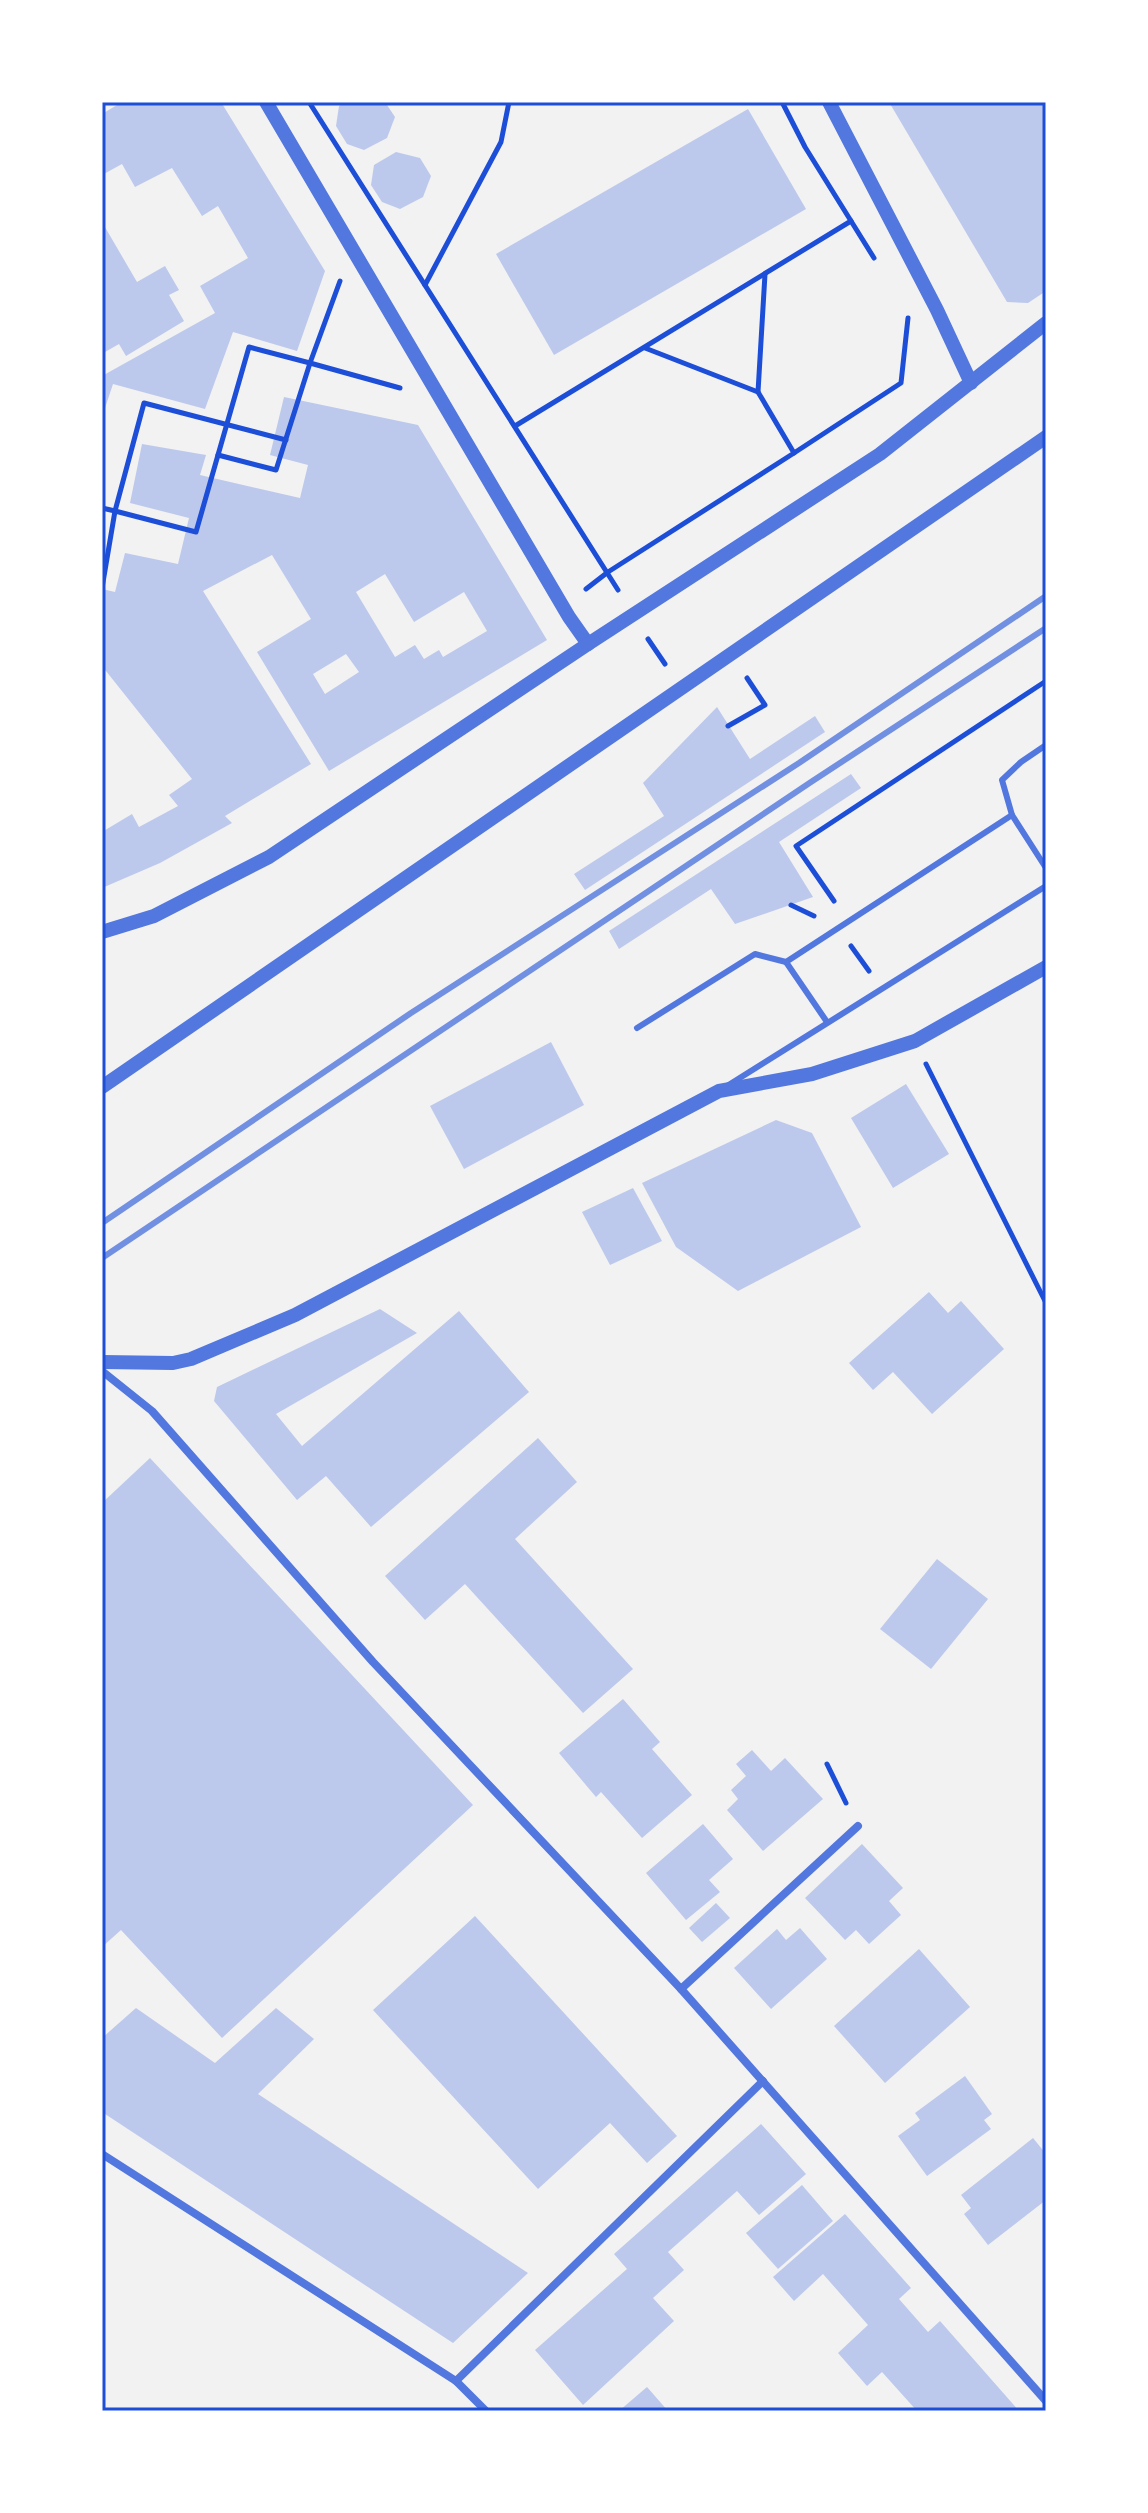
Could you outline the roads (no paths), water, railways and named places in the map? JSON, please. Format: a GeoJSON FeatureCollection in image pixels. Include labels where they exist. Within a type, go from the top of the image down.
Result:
{"type":"FeatureCollection","features":[{"type":"Feature","properties":{"kind":"street"},"geometry":{"type":"LineString","coordinates":[[266,102],[588,644]]}},
{"type":"Feature","properties":{"kind":"street"},"geometry":{"type":"LineString","coordinates":[[829,102],[937,310],[971,383]]}},
{"type":"Feature","properties":{"kind":"street"},"geometry":{"type":"LineString","coordinates":[[102,932],[154,916],[269,857],[880,454],[1046,323]]}},
{"type":"Feature","properties":{"kind":"street"},"geometry":{"type":"LineString","coordinates":[[102,1087],[1046,437]]}},
{"type":"Feature","properties":{"kind":"street"},"geometry":{"type":"LineString","coordinates":[[102,1362],[173,1363],[191,1359],[295,1315],[719,1091],[812,1074],[915,1041],[1046,967]]}},
{"type":"Feature","properties":{"kind":"street"},"geometry":{"type":"LineString","coordinates":[[102,1371],[152,1411],[373,1662],[681,1989],[1046,2401]]}},
{"type":"Feature","properties":{"kind":"street"},"geometry":{"type":"LineString","coordinates":[[681,1989],[858,1826]]}},
{"type":"Feature","properties":{"kind":"street"},"geometry":{"type":"LineString","coordinates":[[456,2381],[763,2081]]}},
{"type":"Feature","properties":{"kind":"street"},"geometry":{"type":"LineString","coordinates":[[102,2154],[456,2381],[486,2411]]}},
{"type":"Feature","properties":{"kind":"lane"},"geometry":{"type":"LineString","coordinates":[[1046,745],[1002,780],[1012,815],[1046,868]]}},
{"type":"Feature","properties":{"kind":"lane"},"geometry":{"type":"LineString","coordinates":[[786,962],[1012,815]]}},
{"type":"Feature","properties":{"kind":"lane"},"geometry":{"type":"LineString","coordinates":[[719,1091],[1046,886]]}},
{"type":"Feature","properties":{"kind":"lane"},"geometry":{"type":"LineString","coordinates":[[637,1028],[755,954],[786,962],[827,1022]]}},
{"type":"Feature","properties":{"kind":"railway"},"geometry":{"type":"LineString","coordinates":[[102,1223],[411,1013],[799,763],[1046,596]]}},
{"type":"Feature","properties":{"kind":"railway"},"geometry":{"type":"LineString","coordinates":[[102,1258],[1046,628]]}}]}
